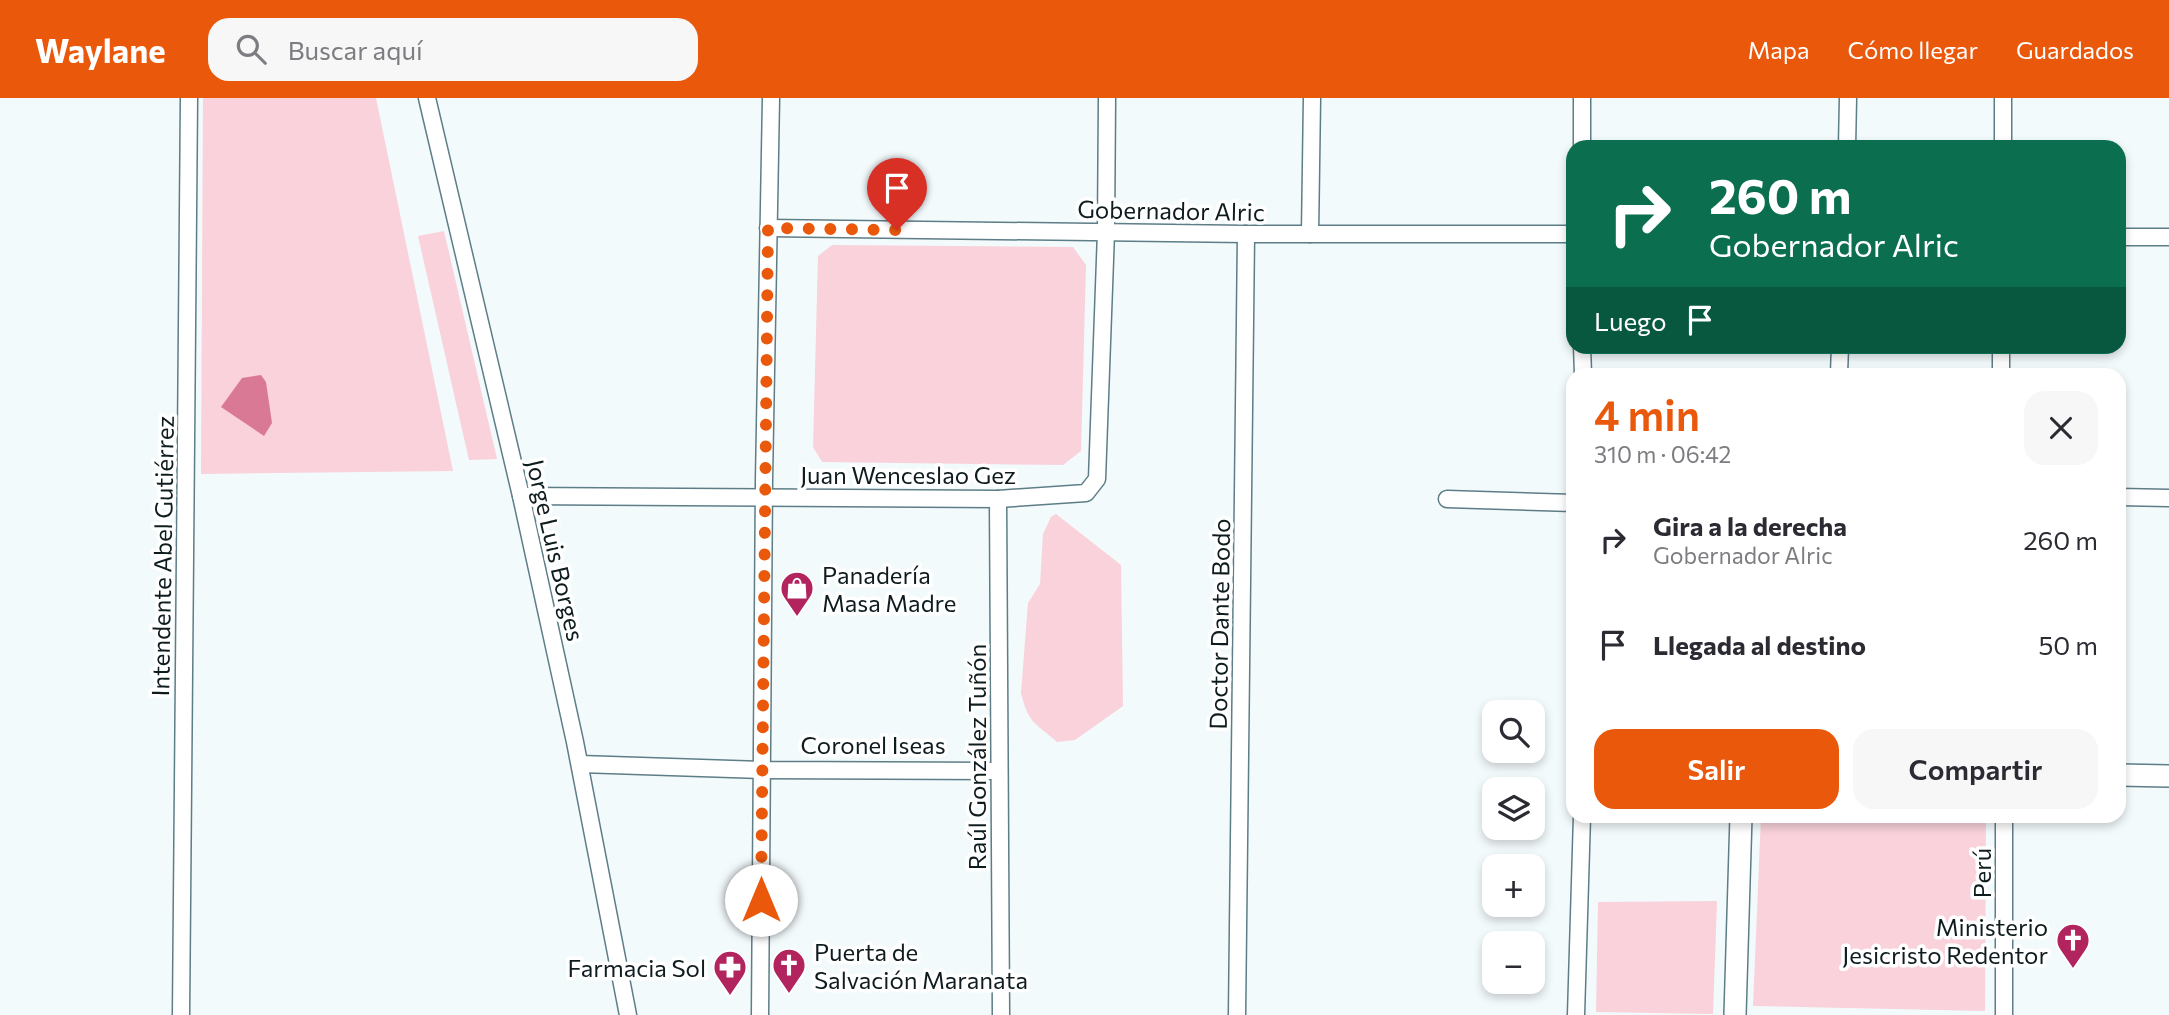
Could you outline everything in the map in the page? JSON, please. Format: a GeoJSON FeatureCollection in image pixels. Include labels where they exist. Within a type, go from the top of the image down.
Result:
{"type":"FeatureCollection","features":[{"type":"Feature","properties":{"kind":"street","name":"Intendente Abel Gutiérrez"},"geometry":{"type":"LineString","coordinates":[[181,1015],[189,98]]}},
{"type":"Feature","properties":{"kind":"street","name":"Jorge Luis Borges"},"geometry":{"type":"LineString","coordinates":[[427,98],[521,496],[580,764],[628,1015]]}},
{"type":"Feature","properties":{"kind":"street"},"geometry":{"type":"LineString","coordinates":[[760,1015],[764,498],[771,98]]}},
{"type":"Feature","properties":{"kind":"street"},"geometry":{"type":"LineString","coordinates":[[1106,232],[1107,98]]}},
{"type":"Feature","properties":{"kind":"street"},"geometry":{"type":"LineString","coordinates":[[1310,234],[1312,98]]}},
{"type":"Feature","properties":{"kind":"street"},"geometry":{"type":"LineString","coordinates":[[1582,98],[1582,140]]}},
{"type":"Feature","properties":{"kind":"street"},"geometry":{"type":"LineString","coordinates":[[1847,140],[1848,98]]}},
{"type":"Feature","properties":{"kind":"street"},"geometry":{"type":"LineString","coordinates":[[2003,98],[2003,140]]}},
{"type":"Feature","properties":{"kind":"street","name":"Gobernador Alric"},"geometry":{"type":"LineString","coordinates":[[768,228],[1246,234],[1566,234]]}},
{"type":"Feature","properties":{"kind":"street","name":"Juan Wenceslao Gez"},"geometry":{"type":"LineString","coordinates":[[521,496],[998,499],[1086,493],[1097,479],[1106,232]]}},
{"type":"Feature","properties":{"kind":"street","name":"Doctor Dante Bodo"},"geometry":{"type":"LineString","coordinates":[[1237,1015],[1246,234]]}},
{"type":"Feature","properties":{"kind":"street"},"geometry":{"type":"LineString","coordinates":[[2126,237],[2169,237]]}},
{"type":"Feature","properties":{"kind":"street"},"geometry":{"type":"LineString","coordinates":[[2126,497],[2169,498]]}},
{"type":"Feature","properties":{"kind":"street","name":"Raúl González Tuñón"},"geometry":{"type":"LineString","coordinates":[[998,499],[1001,1015]]}},
{"type":"Feature","properties":{"kind":"street"},"geometry":{"type":"LineString","coordinates":[[1447,499],[1566,503]]}},
{"type":"Feature","properties":{"kind":"street","name":"Coronel Iseas"},"geometry":{"type":"LineString","coordinates":[[580,764],[762,770],[999,771]]}},
{"type":"Feature","properties":{"kind":"street"},"geometry":{"type":"LineString","coordinates":[[2126,775],[2169,776]]}},
{"type":"Feature","properties":{"kind":"street"},"geometry":{"type":"LineString","coordinates":[[1576,1015],[1582,823]]}},
{"type":"Feature","properties":{"kind":"street"},"geometry":{"type":"LineString","coordinates":[[1735,1015],[1741,823]]}},
{"type":"Feature","properties":{"kind":"street","name":"Perú"},"geometry":{"type":"LineString","coordinates":[[2004,823],[2004,1015]]}},
{"type":"Feature","properties":{"kind":"shaded area"},"geometry":{"type":"Polygon","coordinates":[[[203,98],[376,98],[453,471],[201,474],[203,98]]]}},
{"type":"Feature","properties":{"kind":"shaded area"},"geometry":{"type":"Polygon","coordinates":[[[444,231],[497,459],[469,460],[418,236],[444,231]]]}},
{"type":"Feature","properties":{"kind":"shaded area"},"geometry":{"type":"Polygon","coordinates":[[[832,245],[1073,247],[1086,265],[1081,451],[1063,465],[822,462],[813,447],[818,256],[832,245]]]}},
{"type":"Feature","properties":{"kind":"shaded area"},"geometry":{"type":"Polygon","coordinates":[[[261,375],[266,382],[272,423],[264,436],[221,407],[242,378],[261,375]]]}},
{"type":"Feature","properties":{"kind":"shaded area"},"geometry":{"type":"Polygon","coordinates":[[[1056,514],[1121,565],[1123,706],[1075,740],[1057,742],[1030,717],[1021,693],[1028,603],[1040,584],[1043,534],[1051,517],[1056,514]]]}},
{"type":"Feature","properties":{"kind":"shaded area"},"geometry":{"type":"Polygon","coordinates":[[[1761,823],[1986,823],[1985,1011],[1753,1006],[1761,823]]]}},
{"type":"Feature","properties":{"kind":"shaded area"},"geometry":{"type":"Polygon","coordinates":[[[1717,901],[1713,1014],[1596,1012],[1598,902],[1717,901]]]}},
{"type":"Feature","properties":{"kind":"place","name":"Panadería Masa Madre"},"geometry":{"type":"Point","coordinates":[797,618]}},
{"type":"Feature","properties":{"kind":"place","name":"Ministerio Jesicristo Redentor"},"geometry":{"type":"Point","coordinates":[2073,970]}},
{"type":"Feature","properties":{"kind":"place","name":"Puerta de Salvación Maranata"},"geometry":{"type":"Point","coordinates":[789,995]}},
{"type":"Feature","properties":{"kind":"place","name":"Farmacia Sol"},"geometry":{"type":"Point","coordinates":[730,997]}},
{"type":"Feature","properties":{"kind":"route"},"geometry":{"type":"LineString","coordinates":[[761,900],[768,228],[897,230]]}}]}
